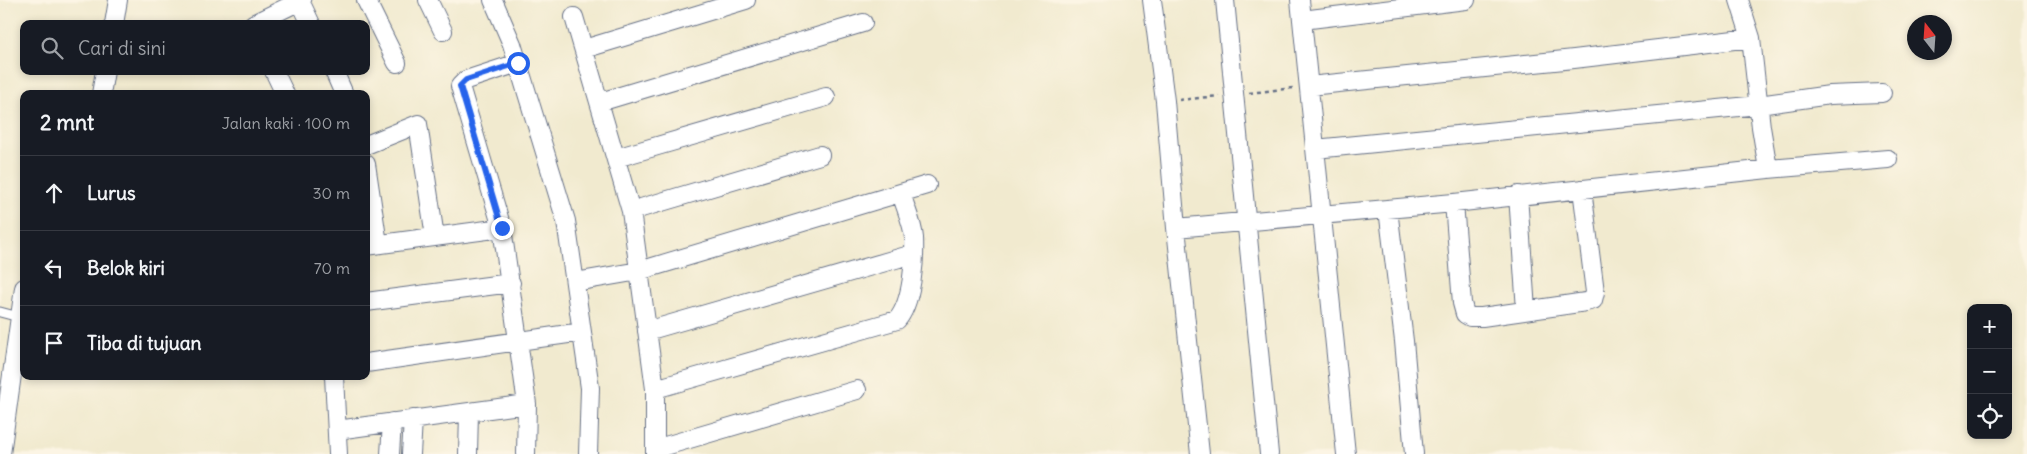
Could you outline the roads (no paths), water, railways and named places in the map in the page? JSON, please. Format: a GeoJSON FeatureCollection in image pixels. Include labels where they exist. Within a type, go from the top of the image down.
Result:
{"type":"FeatureCollection","features":[{"type":"Feature","properties":{"kind":"street"},"geometry":{"type":"LineString","coordinates":[[115,20],[118,0]]}},
{"type":"Feature","properties":{"kind":"street"},"geometry":{"type":"LineString","coordinates":[[261,20],[301,0],[309,20]]}},
{"type":"Feature","properties":{"kind":"street"},"geometry":{"type":"LineString","coordinates":[[366,0],[397,63]]}},
{"type":"Feature","properties":{"kind":"street"},"geometry":{"type":"LineString","coordinates":[[428,0],[443,31]]}},
{"type":"Feature","properties":{"kind":"street"},"geometry":{"type":"LineString","coordinates":[[584,49],[746,0]]}},
{"type":"Feature","properties":{"kind":"street"},"geometry":{"type":"LineString","coordinates":[[1152,0],[1165,101],[1176,228],[1200,454]]}},
{"type":"Feature","properties":{"kind":"street"},"geometry":{"type":"LineString","coordinates":[[1225,0],[1269,454]]}},
{"type":"Feature","properties":{"kind":"street"},"geometry":{"type":"LineString","coordinates":[[1300,0],[1320,214],[1346,454]]}},
{"type":"Feature","properties":{"kind":"street"},"geometry":{"type":"LineString","coordinates":[[1302,20],[1466,0]]}},
{"type":"Feature","properties":{"kind":"street"},"geometry":{"type":"LineString","coordinates":[[1739,0],[1751,38],[1768,169]]}},
{"type":"Feature","properties":{"kind":"street"},"geometry":{"type":"LineString","coordinates":[[495,5],[512,44],[566,221],[590,388],[588,454]]}},
{"type":"Feature","properties":{"kind":"street"},"geometry":{"type":"LineString","coordinates":[[574,18],[631,212],[655,389],[655,451],[857,390]]}},
{"type":"Feature","properties":{"kind":"street"},"geometry":{"type":"LineString","coordinates":[[600,102],[863,23]]}},
{"type":"Feature","properties":{"kind":"street"},"geometry":{"type":"LineString","coordinates":[[1309,86],[1574,59],[1751,38]]}},
{"type":"Feature","properties":{"kind":"street"},"geometry":{"type":"LineString","coordinates":[[518,63],[466,80],[460,86],[502,228],[527,404],[526,454]]}},
{"type":"Feature","properties":{"kind":"street"},"geometry":{"type":"LineString","coordinates":[[102,90],[104,75]]}},
{"type":"Feature","properties":{"kind":"street"},"geometry":{"type":"LineString","coordinates":[[276,75],[283,90]]}},
{"type":"Feature","properties":{"kind":"street"},"geometry":{"type":"LineString","coordinates":[[336,75],[342,90]]}},
{"type":"Feature","properties":{"kind":"street"},"geometry":{"type":"LineString","coordinates":[[1315,149],[1759,105],[1830,95],[1882,93]]}},
{"type":"Feature","properties":{"kind":"street"},"geometry":{"type":"LineString","coordinates":[[616,158],[826,97]]}},
{"type":"Feature","properties":{"kind":"street"},"geometry":{"type":"LineString","coordinates":[[370,143],[418,124],[435,237]]}},
{"type":"Feature","properties":{"kind":"street"},"geometry":{"type":"LineString","coordinates":[[631,212],[820,156]]}},
{"type":"Feature","properties":{"kind":"street"},"geometry":{"type":"LineString","coordinates":[[1176,228],[1454,203],[1768,169],[1888,159]]}},
{"type":"Feature","properties":{"kind":"street"},"geometry":{"type":"LineString","coordinates":[[575,282],[639,271],[927,185]]}},
{"type":"Feature","properties":{"kind":"street"},"geometry":{"type":"LineString","coordinates":[[1454,203],[1462,303],[1465,314],[1470,318],[1593,300],[1595,292],[1582,189]]}},
{"type":"Feature","properties":{"kind":"street"},"geometry":{"type":"LineString","coordinates":[[655,389],[897,320],[902,314],[911,286],[914,237],[901,193]]}},
{"type":"Feature","properties":{"kind":"street"},"geometry":{"type":"LineString","coordinates":[[1518,195],[1526,310]]}},
{"type":"Feature","properties":{"kind":"street"},"geometry":{"type":"LineString","coordinates":[[1388,209],[1404,341],[1414,454]]}},
{"type":"Feature","properties":{"kind":"street"},"geometry":{"type":"LineString","coordinates":[[370,218],[372,245],[502,228]]}},
{"type":"Feature","properties":{"kind":"street"},"geometry":{"type":"LineString","coordinates":[[647,331],[913,254]]}},
{"type":"Feature","properties":{"kind":"street"},"geometry":{"type":"LineString","coordinates":[[370,301],[511,283]]}},
{"type":"Feature","properties":{"kind":"street"},"geometry":{"type":"LineString","coordinates":[[1,454],[20,311]]}},
{"type":"Feature","properties":{"kind":"street"},"geometry":{"type":"LineString","coordinates":[[370,362],[582,332]]}},
{"type":"Feature","properties":{"kind":"street"},"geometry":{"type":"LineString","coordinates":[[334,380],[338,454]]}},
{"type":"Feature","properties":{"kind":"street"},"geometry":{"type":"LineString","coordinates":[[337,430],[527,404]]}},
{"type":"Feature","properties":{"kind":"street"},"geometry":{"type":"LineString","coordinates":[[468,412],[468,454]]}},
{"type":"Feature","properties":{"kind":"street"},"geometry":{"type":"LineString","coordinates":[[411,454],[413,419]]}},
{"type":"Feature","properties":{"kind":"street"},"geometry":{"type":"LineString","coordinates":[[390,454],[392,422]]}},
{"type":"Feature","properties":{"kind":"lane"},"geometry":{"type":"LineString","coordinates":[[0,312],[19,317]]}}]}
